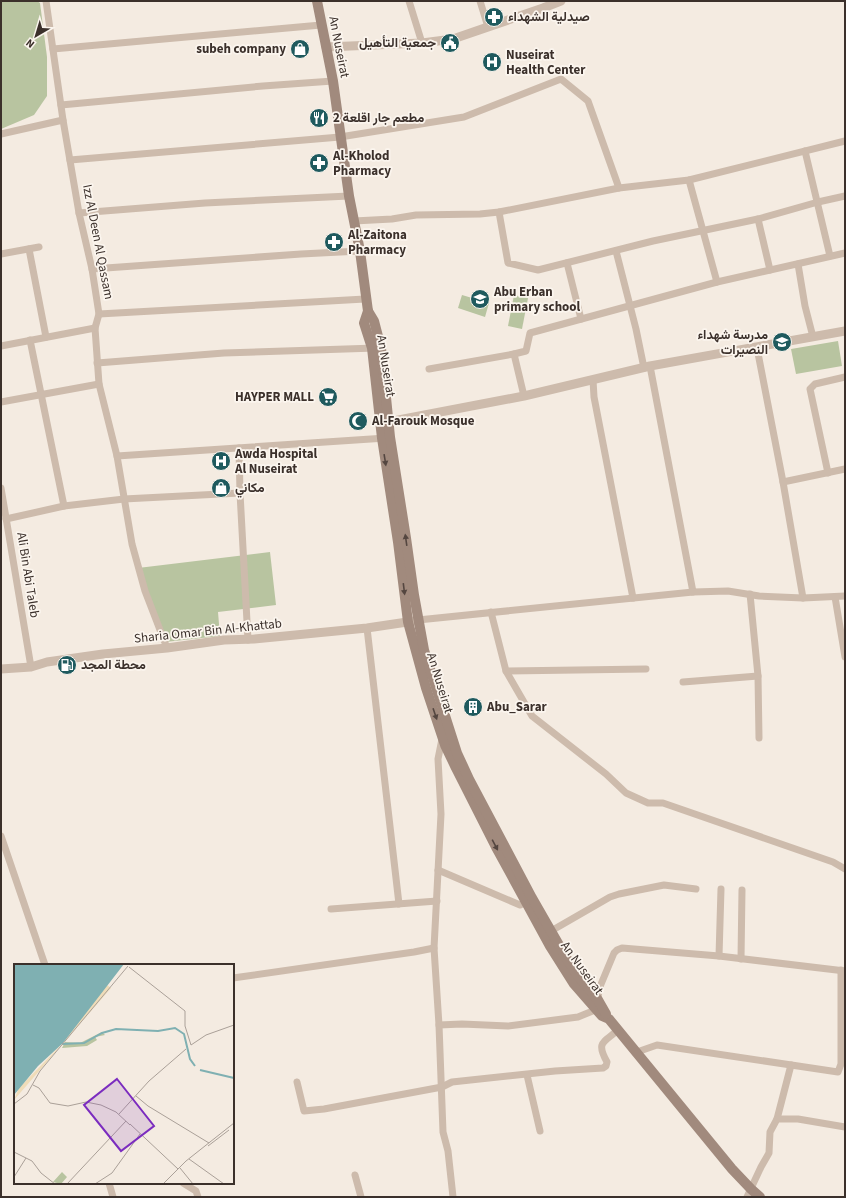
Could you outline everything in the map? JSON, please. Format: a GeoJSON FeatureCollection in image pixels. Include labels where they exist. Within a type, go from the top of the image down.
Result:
{"type":"FeatureCollection","features":[{"type":"Feature","properties":{"kind":"main road","name":"An Nuseirat"},"geometry":{"type":"LineString","coordinates":[[317,1],[333,81],[349,196],[360,251],[365,299],[368,311],[364,323],[377,348],[388,422],[386,438],[424,650],[457,753],[469,779],[560,963],[574,984],[598,1006]]}},
{"type":"Feature","properties":{"kind":"main road","name":"An Nuseirat"},"geometry":{"type":"LineString","coordinates":[[377,348],[408,622],[426,688],[443,737],[464,786],[529,900],[551,931],[598,1006],[732,1169],[749,1193],[760,1197]]}},
{"type":"Feature","properties":{"kind":"street","name":"Izz Al Deen Al Qassam"},"geometry":{"type":"LineString","coordinates":[[46,1],[63,120],[79,213],[92,269],[99,314],[95,328],[99,384],[117,456],[132,544],[145,591],[167,648]]}},
{"type":"Feature","properties":{"kind":"street"},"geometry":{"type":"LineString","coordinates":[[409,1],[422,43]]}},
{"type":"Feature","properties":{"kind":"street"},"geometry":{"type":"LineString","coordinates":[[480,1],[488,27]]}},
{"type":"Feature","properties":{"kind":"street"},"geometry":{"type":"LineString","coordinates":[[326,47],[422,43],[453,39],[560,1]]}},
{"type":"Feature","properties":{"kind":"street"},"geometry":{"type":"LineString","coordinates":[[53,49],[321,25]]}},
{"type":"Feature","properties":{"kind":"street"},"geometry":{"type":"LineString","coordinates":[[70,160],[340,137],[464,117],[561,79],[588,101],[619,188]]}},
{"type":"Feature","properties":{"kind":"street"},"geometry":{"type":"LineString","coordinates":[[61,105],[333,81]]}},
{"type":"Feature","properties":{"kind":"street"},"geometry":{"type":"LineString","coordinates":[[1,134],[63,120]]}},
{"type":"Feature","properties":{"kind":"street"},"geometry":{"type":"LineString","coordinates":[[354,221],[392,219],[416,215],[480,214],[499,212],[619,188],[689,180],[845,141]]}},
{"type":"Feature","properties":{"kind":"street"},"geometry":{"type":"LineString","coordinates":[[805,151],[830,256]]}},
{"type":"Feature","properties":{"kind":"street"},"geometry":{"type":"LineString","coordinates":[[689,180],[717,282]]}},
{"type":"Feature","properties":{"kind":"street"},"geometry":{"type":"LineString","coordinates":[[79,213],[205,203],[349,196]]}},
{"type":"Feature","properties":{"kind":"street"},"geometry":{"type":"LineString","coordinates":[[499,212],[508,264],[538,270],[653,241],[758,219],[845,196]]}},
{"type":"Feature","properties":{"kind":"street"},"geometry":{"type":"LineString","coordinates":[[758,219],[770,270]]}},
{"type":"Feature","properties":{"kind":"street"},"geometry":{"type":"LineString","coordinates":[[1,254],[39,247]]}},
{"type":"Feature","properties":{"kind":"street"},"geometry":{"type":"LineString","coordinates":[[28,249],[46,337]]}},
{"type":"Feature","properties":{"kind":"street"},"geometry":{"type":"LineString","coordinates":[[92,269],[360,251]]}},
{"type":"Feature","properties":{"kind":"street"},"geometry":{"type":"LineString","coordinates":[[616,251],[647,367],[693,592]]}},
{"type":"Feature","properties":{"kind":"street"},"geometry":{"type":"LineString","coordinates":[[429,369],[526,351],[530,333],[717,282],[845,253]]}},
{"type":"Feature","properties":{"kind":"street"},"geometry":{"type":"LineString","coordinates":[[567,263],[581,319]]}},
{"type":"Feature","properties":{"kind":"street"},"geometry":{"type":"LineString","coordinates":[[798,264],[805,306],[813,337]]}},
{"type":"Feature","properties":{"kind":"street"},"geometry":{"type":"LineString","coordinates":[[99,314],[365,299]]}},
{"type":"Feature","properties":{"kind":"street"},"geometry":{"type":"LineString","coordinates":[[1,346],[95,328]]}},
{"type":"Feature","properties":{"kind":"street"},"geometry":{"type":"LineString","coordinates":[[388,422],[524,396],[647,367],[845,331]]}},
{"type":"Feature","properties":{"kind":"street"},"geometry":{"type":"LineString","coordinates":[[30,340],[64,506]]}},
{"type":"Feature","properties":{"kind":"street"},"geometry":{"type":"LineString","coordinates":[[97,363],[224,353],[377,348]]}},
{"type":"Feature","properties":{"kind":"street"},"geometry":{"type":"LineString","coordinates":[[757,348],[783,482],[803,598]]}},
{"type":"Feature","properties":{"kind":"street"},"geometry":{"type":"LineString","coordinates":[[514,354],[524,396]]}},
{"type":"Feature","properties":{"kind":"street"},"geometry":{"type":"LineString","coordinates":[[828,473],[810,389],[815,384],[845,377]]}},
{"type":"Feature","properties":{"kind":"street"},"geometry":{"type":"LineString","coordinates":[[593,380],[594,397],[633,598]]}},
{"type":"Feature","properties":{"kind":"street"},"geometry":{"type":"LineString","coordinates":[[1,402],[99,384]]}},
{"type":"Feature","properties":{"kind":"street"},"geometry":{"type":"LineString","coordinates":[[117,456],[386,438]]}},
{"type":"Feature","properties":{"kind":"street"},"geometry":{"type":"LineString","coordinates":[[239,448],[248,640]]}},
{"type":"Feature","properties":{"kind":"street"},"geometry":{"type":"LineString","coordinates":[[783,482],[845,469]]}},
{"type":"Feature","properties":{"kind":"street","name":"Ali Bin Abi Taleb"},"geometry":{"type":"LineString","coordinates":[[1,488],[31,667]]}},
{"type":"Feature","properties":{"kind":"street"},"geometry":{"type":"LineString","coordinates":[[6,519],[64,506],[124,499],[240,493]]}},
{"type":"Feature","properties":{"kind":"street"},"geometry":{"type":"LineString","coordinates":[[418,620],[693,592],[728,591],[803,598],[845,596]]}},
{"type":"Feature","properties":{"kind":"street"},"geometry":{"type":"LineString","coordinates":[[750,594],[758,676],[759,738]]}},
{"type":"Feature","properties":{"kind":"street"},"geometry":{"type":"LineString","coordinates":[[836,597],[845,657]]}},
{"type":"Feature","properties":{"kind":"street"},"geometry":{"type":"LineString","coordinates":[[491,612],[506,671],[532,716],[606,774],[626,793],[648,803],[663,804],[833,862],[845,869]]}},
{"type":"Feature","properties":{"kind":"street","name":"Sharia Omar Bin Al-Khattab"},"geometry":{"type":"LineString","coordinates":[[1,669],[31,667],[47,662],[103,654],[167,648],[224,640],[248,640],[367,628],[418,620]]}},
{"type":"Feature","properties":{"kind":"street"},"geometry":{"type":"LineString","coordinates":[[367,628],[398,904]]}},
{"type":"Feature","properties":{"kind":"street"},"geometry":{"type":"LineString","coordinates":[[506,671],[646,669]]}},
{"type":"Feature","properties":{"kind":"street"},"geometry":{"type":"LineString","coordinates":[[683,682],[758,676]]}},
{"type":"Feature","properties":{"kind":"street"},"geometry":{"type":"LineString","coordinates":[[448,726],[443,737],[438,759],[441,814],[434,948],[439,1025],[443,1132],[448,1151],[452,1197]]}},
{"type":"Feature","properties":{"kind":"street"},"geometry":{"type":"LineString","coordinates":[[1,836],[45,964]]}},
{"type":"Feature","properties":{"kind":"street"},"geometry":{"type":"LineString","coordinates":[[438,870],[520,905],[529,900]]}},
{"type":"Feature","properties":{"kind":"street"},"geometry":{"type":"LineString","coordinates":[[551,931],[610,897],[619,894],[664,885],[696,889]]}},
{"type":"Feature","properties":{"kind":"street"},"geometry":{"type":"LineString","coordinates":[[719,956],[721,890]]}},
{"type":"Feature","properties":{"kind":"street"},"geometry":{"type":"LineString","coordinates":[[741,959],[742,890]]}},
{"type":"Feature","properties":{"kind":"street"},"geometry":{"type":"LineString","coordinates":[[331,909],[437,901]]}},
{"type":"Feature","properties":{"kind":"street"},"geometry":{"type":"LineString","coordinates":[[234,978],[434,948]]}},
{"type":"Feature","properties":{"kind":"street"},"geometry":{"type":"LineString","coordinates":[[439,1025],[462,1024],[508,1026],[578,1017],[598,1006],[598,989],[614,954],[617,950],[622,948],[719,956],[843,970],[841,1064],[838,1072],[658,1045],[637,1052]]}},
{"type":"Feature","properties":{"kind":"street"},"geometry":{"type":"LineString","coordinates":[[297,1082],[304,1112],[442,1087],[452,1082],[555,1071],[603,1068],[606,1066],[607,1062],[602,1052],[602,1043],[618,1030]]}},
{"type":"Feature","properties":{"kind":"street"},"geometry":{"type":"LineString","coordinates":[[749,1193],[769,1152],[770,1132],[777,1119],[791,1065]]}},
{"type":"Feature","properties":{"kind":"street"},"geometry":{"type":"LineString","coordinates":[[527,1075],[540,1131]]}},
{"type":"Feature","properties":{"kind":"street"},"geometry":{"type":"LineString","coordinates":[[777,1119],[798,1118],[845,1127]]}},
{"type":"Feature","properties":{"kind":"street"},"geometry":{"type":"LineString","coordinates":[[355,1175],[361,1197]]}},
{"type":"Feature","properties":{"kind":"street"},"geometry":{"type":"LineString","coordinates":[[109,1184],[113,1197]]}},
{"type":"Feature","properties":{"kind":"street"},"geometry":{"type":"LineString","coordinates":[[185,1184],[196,1191],[198,1197]]}},
{"type":"Feature","properties":{"kind":"green space"},"geometry":{"type":"Polygon","coordinates":[[[37,1],[40,3],[47,57],[47,96],[34,115],[1,129],[1,2],[37,1]]]}},
{"type":"Feature","properties":{"kind":"green space"},"geometry":{"type":"Polygon","coordinates":[[[462,295],[489,303],[485,317],[458,308],[462,295]]]}},
{"type":"Feature","properties":{"kind":"green space"},"geometry":{"type":"Polygon","coordinates":[[[514,295],[528,298],[522,329],[508,326],[514,295]]]}},
{"type":"Feature","properties":{"kind":"green space"},"geometry":{"type":"Polygon","coordinates":[[[838,341],[842,366],[796,374],[791,349],[838,341]]]}},
{"type":"Feature","properties":{"kind":"green space"},"geometry":{"type":"Polygon","coordinates":[[[270,552],[276,605],[218,612],[220,636],[165,642],[138,568],[270,552]]]}},
{"type":"Feature","properties":{"kind":"place","name":"صيدلية الشهداء"},"geometry":{"type":"Point","coordinates":[494,17]}},
{"type":"Feature","properties":{"kind":"place","name":"جمعية التأهيل"},"geometry":{"type":"Point","coordinates":[450,43]}},
{"type":"Feature","properties":{"kind":"place","name":"subeh company"},"geometry":{"type":"Point","coordinates":[300,49]}},
{"type":"Feature","properties":{"kind":"place","name":"Nuseirat Health Center"},"geometry":{"type":"Point","coordinates":[492,62]}},
{"type":"Feature","properties":{"kind":"place","name":"مطعم جار اقلعة 2"},"geometry":{"type":"Point","coordinates":[319,118]}},
{"type":"Feature","properties":{"kind":"place","name":"Al-Kholod Pharmacy"},"geometry":{"type":"Point","coordinates":[319,163]}},
{"type":"Feature","properties":{"kind":"place","name":"Al-Zaitona Pharmacy"},"geometry":{"type":"Point","coordinates":[334,242]}},
{"type":"Feature","properties":{"kind":"place","name":"Abu Erban primary school"},"geometry":{"type":"Point","coordinates":[480,299]}},
{"type":"Feature","properties":{"kind":"place","name":"مدرسة شهداء النصيرات"},"geometry":{"type":"Point","coordinates":[782,342]}},
{"type":"Feature","properties":{"kind":"place","name":"HAYPER MALL"},"geometry":{"type":"Point","coordinates":[328,397]}},
{"type":"Feature","properties":{"kind":"place","name":"Al-Farouk Mosque"},"geometry":{"type":"Point","coordinates":[358,421]}},
{"type":"Feature","properties":{"kind":"place","name":"Awda Hospital Al Nuseirat"},"geometry":{"type":"Point","coordinates":[221,461]}},
{"type":"Feature","properties":{"kind":"place","name":"مكاني"},"geometry":{"type":"Point","coordinates":[221,488]}},
{"type":"Feature","properties":{"kind":"place","name":"محطة المجد"},"geometry":{"type":"Point","coordinates":[67,665]}},
{"type":"Feature","properties":{"kind":"place","name":"Abu_Sarar"},"geometry":{"type":"Point","coordinates":[473,707]}}]}
